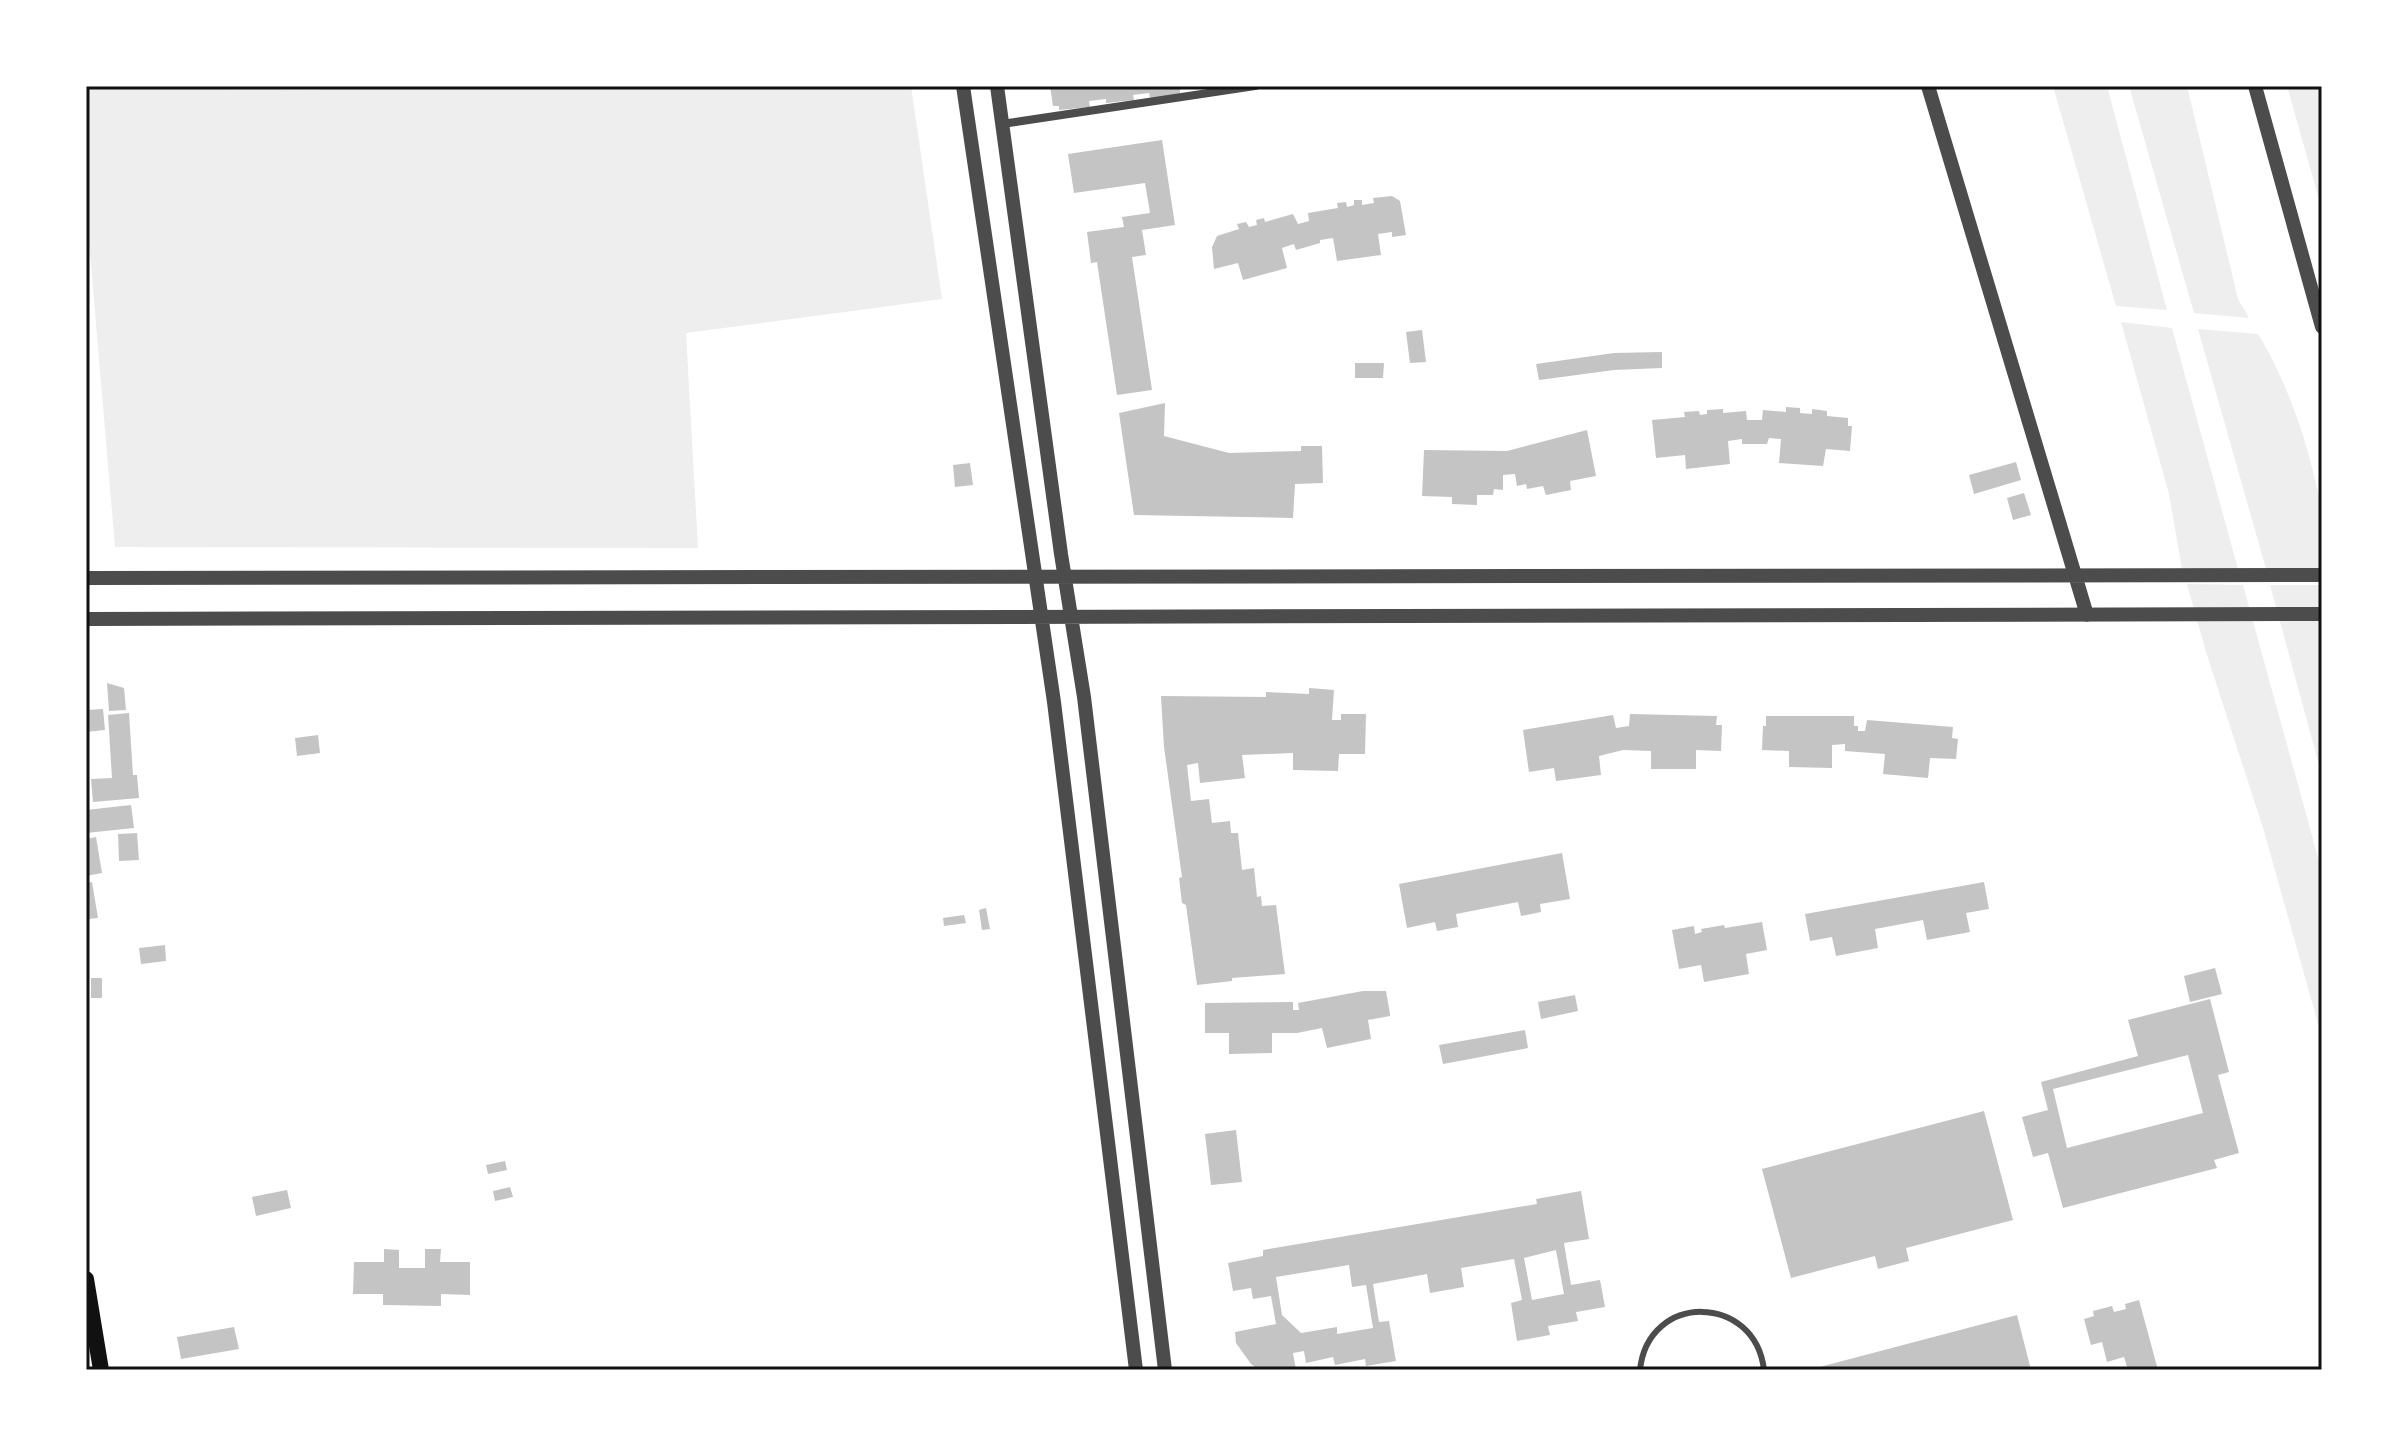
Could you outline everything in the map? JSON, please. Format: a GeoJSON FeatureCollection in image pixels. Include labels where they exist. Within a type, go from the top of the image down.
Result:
{"type":"FeatureCollection","features":[{"type":"Feature","properties":{"kind":"main road"},"geometry":{"type":"LineString","coordinates":[[86,1279],[101,1370]]}},
{"type":"Feature","properties":{"kind":"street"},"geometry":{"type":"LineString","coordinates":[[963,86],[1041,617],[1136,1370]]}},
{"type":"Feature","properties":{"kind":"street"},"geometry":{"type":"LineString","coordinates":[[997,86],[1084,697],[1165,1370]]}},
{"type":"Feature","properties":{"kind":"street"},"geometry":{"type":"LineString","coordinates":[[1002,124],[1255,86]]}},
{"type":"Feature","properties":{"kind":"street"},"geometry":{"type":"LineString","coordinates":[[1928,86],[2087,615]]}},
{"type":"Feature","properties":{"kind":"street"},"geometry":{"type":"LineString","coordinates":[[2255,86],[2322,327]]}},
{"type":"Feature","properties":{"kind":"street"},"geometry":{"type":"LineString","coordinates":[[86,578],[2322,575]]}},
{"type":"Feature","properties":{"kind":"street"},"geometry":{"type":"LineString","coordinates":[[86,619],[2322,614]]}},
{"type":"Feature","properties":{"kind":"lane"},"geometry":{"type":"LineString","coordinates":[[1640,1370],[1641,1358],[1649,1340],[1662,1325],[1679,1315],[1698,1311],[1717,1313],[1737,1322],[1753,1336],[1762,1356],[1764,1370]]}},
{"type":"Feature","properties":{"kind":"shaded area"},"geometry":{"type":"Polygon","coordinates":[[[321,86],[911,86],[942,299],[686,333],[698,548],[115,547],[86,206],[86,88],[320,90],[321,86]]]}},
{"type":"Feature","properties":{"kind":"shaded area"},"geometry":{"type":"Polygon","coordinates":[[[2053,86],[2107,86],[2167,310],[2116,306],[2053,86]]]}},
{"type":"Feature","properties":{"kind":"shaded area"},"geometry":{"type":"Polygon","coordinates":[[[2129,86],[2187,86],[2238,299],[2249,318],[2194,313],[2129,86]]]}},
{"type":"Feature","properties":{"kind":"shaded area"},"geometry":{"type":"Polygon","coordinates":[[[2287,86],[2322,86],[2322,210],[2287,86]]]}},
{"type":"Feature","properties":{"kind":"shaded area"},"geometry":{"type":"Polygon","coordinates":[[[2121,322],[2172,328],[2238,569],[2182,569],[2169,494],[2121,322]]]}},
{"type":"Feature","properties":{"kind":"shaded area"},"geometry":{"type":"Polygon","coordinates":[[[2198,329],[2258,334],[2269,353],[2297,418],[2317,486],[2323,531],[2322,569],[2266,569],[2198,329]]]}},
{"type":"Feature","properties":{"kind":"shaded area"},"geometry":{"type":"Polygon","coordinates":[[[2187,584],[2243,585],[2322,872],[2322,1038],[2264,831],[2187,584]]]}},
{"type":"Feature","properties":{"kind":"shaded area"},"geometry":{"type":"Polygon","coordinates":[[[2270,585],[2322,585],[2322,776],[2270,585]]]}},
{"type":"Feature","properties":{"kind":"building"},"geometry":{"type":"Polygon","coordinates":[[[1050,86],[1184,86],[1184,89],[1180,89],[1180,95],[1150,98],[1149,93],[1133,95],[1134,100],[1089,101],[1090,107],[1059,110],[1059,106],[1053,106],[1050,86]]]}},
{"type":"Feature","properties":{"kind":"building"},"geometry":{"type":"Polygon","coordinates":[[[1162,140],[1175,225],[1142,230],[1146,255],[1132,257],[1152,390],[1117,395],[1097,262],[1091,263],[1087,232],[1124,227],[1122,217],[1150,213],[1145,183],[1074,193],[1068,154],[1162,140]]]}},
{"type":"Feature","properties":{"kind":"building"},"geometry":{"type":"Polygon","coordinates":[[[1392,196],[1400,201],[1406,235],[1392,237],[1392,232],[1378,234],[1381,255],[1337,261],[1333,238],[1296,250],[1294,244],[1282,248],[1287,268],[1243,280],[1238,263],[1214,269],[1212,247],[1217,236],[1239,229],[1237,224],[1246,222],[1249,227],[1257,225],[1256,220],[1264,218],[1265,222],[1293,214],[1298,224],[1309,221],[1308,213],[1338,208],[1337,203],[1346,202],[1347,207],[1354,205],[1354,200],[1362,200],[1362,205],[1374,203],[1373,198],[1392,196]]]}},
{"type":"Feature","properties":{"kind":"building"},"geometry":{"type":"Polygon","coordinates":[[[1422,330],[1426,362],[1410,363],[1406,332],[1422,330]]]}},
{"type":"Feature","properties":{"kind":"building"},"geometry":{"type":"Polygon","coordinates":[[[1662,352],[1662,368],[1614,370],[1539,380],[1536,364],[1614,353],[1662,352]]]}},
{"type":"Feature","properties":{"kind":"building"},"geometry":{"type":"Polygon","coordinates":[[[1355,363],[1384,363],[1383,378],[1355,378],[1355,363]]]}},
{"type":"Feature","properties":{"kind":"building"},"geometry":{"type":"Polygon","coordinates":[[[1165,403],[1164,436],[1229,453],[1301,451],[1301,446],[1322,446],[1323,483],[1295,484],[1293,518],[1134,515],[1119,413],[1165,403]]]}},
{"type":"Feature","properties":{"kind":"building"},"geometry":{"type":"Polygon","coordinates":[[[1786,407],[1800,408],[1800,413],[1812,414],[1812,409],[1827,411],[1827,416],[1848,418],[1848,426],[1852,426],[1850,451],[1826,449],[1823,466],[1779,463],[1781,439],[1769,438],[1767,444],[1742,444],[1742,439],[1728,441],[1730,464],[1686,469],[1685,455],[1656,458],[1652,420],[1685,417],[1684,412],[1699,411],[1700,415],[1707,414],[1707,410],[1723,409],[1723,413],[1746,411],[1747,420],[1762,420],[1763,410],[1786,412],[1786,407]]]}},
{"type":"Feature","properties":{"kind":"building"},"geometry":{"type":"Polygon","coordinates":[[[1587,430],[1596,476],[1570,481],[1571,490],[1546,495],[1543,486],[1527,489],[1526,484],[1517,486],[1515,474],[1503,475],[1503,490],[1494,489],[1493,495],[1477,495],[1477,505],[1452,504],[1452,497],[1422,496],[1424,450],[1507,451],[1587,430]]]}},
{"type":"Feature","properties":{"kind":"building"},"geometry":{"type":"Polygon","coordinates":[[[2016,462],[2021,480],[1974,494],[1969,475],[2016,462]]]}},
{"type":"Feature","properties":{"kind":"building"},"geometry":{"type":"Polygon","coordinates":[[[970,463],[973,485],[955,487],[953,465],[970,463]]]}},
{"type":"Feature","properties":{"kind":"building"},"geometry":{"type":"Polygon","coordinates":[[[2024,493],[2031,515],[2013,520],[2007,498],[2024,493]]]}},
{"type":"Feature","properties":{"kind":"building"},"geometry":{"type":"Polygon","coordinates":[[[107,683],[124,688],[126,710],[109,711],[107,683]]]}},
{"type":"Feature","properties":{"kind":"building"},"geometry":{"type":"Polygon","coordinates":[[[1309,688],[1334,690],[1332,720],[1341,720],[1341,714],[1366,714],[1365,754],[1339,754],[1338,771],[1293,770],[1293,753],[1242,755],[1245,778],[1200,783],[1198,763],[1187,765],[1191,801],[1209,799],[1212,823],[1230,821],[1231,833],[1238,833],[1242,870],[1254,868],[1257,897],[1261,896],[1262,906],[1276,905],[1285,974],[1232,978],[1232,981],[1197,985],[1186,905],[1182,903],[1179,878],[1182,877],[1164,747],[1161,696],[1266,697],[1266,692],[1309,694],[1309,688]]]}},
{"type":"Feature","properties":{"kind":"building"},"geometry":{"type":"Polygon","coordinates":[[[103,709],[105,730],[86,732],[86,710],[103,709]]]}},
{"type":"Feature","properties":{"kind":"building"},"geometry":{"type":"Polygon","coordinates":[[[129,713],[133,775],[137,775],[139,798],[93,802],[91,779],[112,778],[108,715],[129,713]]]}},
{"type":"Feature","properties":{"kind":"building"},"geometry":{"type":"Polygon","coordinates":[[[1630,714],[1717,716],[1716,725],[1722,725],[1721,751],[1696,750],[1696,769],[1651,769],[1651,751],[1623,750],[1599,756],[1601,775],[1556,781],[1554,768],[1529,772],[1523,730],[1613,715],[1616,728],[1629,726],[1630,714]]]}},
{"type":"Feature","properties":{"kind":"building"},"geometry":{"type":"Polygon","coordinates":[[[1766,716],[1854,716],[1854,726],[1858,726],[1858,731],[1865,731],[1867,720],[1953,727],[1952,738],[1958,739],[1956,759],[1930,758],[1928,778],[1883,774],[1885,754],[1845,751],[1845,744],[1832,745],[1832,768],[1789,767],[1789,751],[1762,750],[1766,716]]]}},
{"type":"Feature","properties":{"kind":"building"},"geometry":{"type":"Polygon","coordinates":[[[318,735],[320,753],[297,756],[295,738],[318,735]]]}},
{"type":"Feature","properties":{"kind":"building"},"geometry":{"type":"Polygon","coordinates":[[[131,805],[134,828],[86,833],[86,810],[131,805]]]}},
{"type":"Feature","properties":{"kind":"building"},"geometry":{"type":"Polygon","coordinates":[[[137,833],[139,860],[119,861],[118,834],[137,833]]]}},
{"type":"Feature","properties":{"kind":"building"},"geometry":{"type":"Polygon","coordinates":[[[96,837],[102,873],[86,876],[86,839],[96,837]]]}},
{"type":"Feature","properties":{"kind":"building"},"geometry":{"type":"Polygon","coordinates":[[[1562,853],[1570,899],[1540,904],[1541,912],[1521,916],[1518,902],[1456,914],[1458,927],[1437,931],[1435,922],[1407,928],[1399,884],[1562,853]]]}},
{"type":"Feature","properties":{"kind":"building"},"geometry":{"type":"Polygon","coordinates":[[[92,882],[98,918],[88,919],[86,883],[92,882]]]}},
{"type":"Feature","properties":{"kind":"building"},"geometry":{"type":"Polygon","coordinates":[[[1984,882],[1989,909],[1966,913],[1970,932],[1927,940],[1923,920],[1875,929],[1878,948],[1836,956],[1832,937],[1810,941],[1805,914],[1984,882]]]}},
{"type":"Feature","properties":{"kind":"building"},"geometry":{"type":"Polygon","coordinates":[[[986,908],[990,929],[982,930],[979,910],[986,908]]]}},
{"type":"Feature","properties":{"kind":"building"},"geometry":{"type":"Polygon","coordinates":[[[964,915],[966,923],[944,926],[943,918],[964,915]]]}},
{"type":"Feature","properties":{"kind":"building"},"geometry":{"type":"Polygon","coordinates":[[[1762,922],[1767,950],[1746,954],[1749,974],[1704,982],[1701,965],[1679,969],[1672,930],[1694,926],[1695,934],[1702,932],[1701,929],[1762,922]]]}},
{"type":"Feature","properties":{"kind":"building"},"geometry":{"type":"Polygon","coordinates":[[[165,945],[166,961],[141,964],[139,948],[165,945]]]}},
{"type":"Feature","properties":{"kind":"building"},"geometry":{"type":"Polygon","coordinates":[[[2215,968],[2222,994],[2190,1002],[2184,976],[2215,968]]]}},
{"type":"Feature","properties":{"kind":"building"},"geometry":{"type":"Polygon","coordinates":[[[91,978],[102,978],[102,998],[91,998],[91,978]]]}},
{"type":"Feature","properties":{"kind":"building"},"geometry":{"type":"Polygon","coordinates":[[[1363,991],[1386,991],[1390,1014],[1368,1020],[1371,1039],[1327,1048],[1322,1028],[1297,1033],[1272,1033],[1272,1053],[1229,1054],[1229,1033],[1205,1033],[1205,1003],[1293,1002],[1293,1010],[1299,1010],[1298,1003],[1363,991]]]}},
{"type":"Feature","properties":{"kind":"building"},"geometry":{"type":"Polygon","coordinates":[[[1575,995],[1578,1011],[1541,1019],[1538,1002],[1575,995]]]}},
{"type":"Feature","properties":{"kind":"building"},"geometry":{"type":"Polygon","coordinates":[[[2210,999],[2229,1072],[2218,1075],[2239,1153],[2214,1160],[2217,1168],[2063,1208],[2048,1153],[2033,1157],[2022,1117],[2048,1110],[2041,1082],[2138,1056],[2128,1020],[2210,999]],[[2188,1055],[2053,1089],[2067,1148],[2203,1113],[2188,1055]]]}},
{"type":"Feature","properties":{"kind":"building"},"geometry":{"type":"Polygon","coordinates":[[[1525,1030],[1528,1048],[1443,1064],[1439,1045],[1525,1030]]]}},
{"type":"Feature","properties":{"kind":"building"},"geometry":{"type":"Polygon","coordinates":[[[1984,1111],[2013,1220],[1906,1248],[1909,1261],[1878,1269],[1875,1256],[1791,1278],[1762,1169],[1984,1111]]]}},
{"type":"Feature","properties":{"kind":"building"},"geometry":{"type":"Polygon","coordinates":[[[1236,1130],[1242,1182],[1211,1185],[1205,1134],[1236,1130]]]}},
{"type":"Feature","properties":{"kind":"building"},"geometry":{"type":"Polygon","coordinates":[[[505,1161],[507,1170],[488,1174],[486,1165],[505,1161]]]}},
{"type":"Feature","properties":{"kind":"building"},"geometry":{"type":"Polygon","coordinates":[[[510,1187],[513,1197],[495,1201],[493,1191],[510,1187]]]}},
{"type":"Feature","properties":{"kind":"building"},"geometry":{"type":"Polygon","coordinates":[[[287,1190],[291,1208],[256,1216],[252,1197],[287,1190]]]}},
{"type":"Feature","properties":{"kind":"building"},"geometry":{"type":"Polygon","coordinates":[[[1581,1191],[1589,1239],[1564,1243],[1571,1285],[1600,1280],[1605,1307],[1576,1312],[1578,1321],[1548,1326],[1550,1335],[1517,1341],[1511,1303],[1522,1300],[1514,1259],[1461,1268],[1464,1287],[1430,1293],[1427,1274],[1373,1284],[1379,1322],[1389,1321],[1396,1361],[1366,1366],[1365,1359],[1335,1365],[1333,1357],[1306,1363],[1304,1351],[1293,1353],[1296,1370],[1259,1370],[1236,1343],[1235,1332],[1276,1324],[1271,1296],[1253,1299],[1251,1288],[1233,1291],[1228,1263],[1263,1256],[1263,1250],[1537,1204],[1536,1199],[1581,1191]],[[1556,1250],[1524,1258],[1532,1300],[1564,1294],[1556,1250]],[[1349,1265],[1276,1277],[1282,1315],[1301,1333],[1337,1327],[1337,1334],[1373,1328],[1366,1285],[1352,1287],[1349,1265]]]}},
{"type":"Feature","properties":{"kind":"building"},"geometry":{"type":"Polygon","coordinates":[[[384,1249],[399,1250],[399,1268],[425,1268],[425,1249],[441,1249],[440,1262],[470,1262],[470,1295],[441,1294],[441,1306],[383,1305],[383,1294],[353,1294],[354,1262],[384,1262],[384,1249]]]}},
{"type":"Feature","properties":{"kind":"building"},"geometry":{"type":"Polygon","coordinates":[[[2139,1300],[2158,1370],[2128,1370],[2124,1357],[2107,1362],[2102,1342],[2091,1345],[2084,1319],[2094,1316],[2093,1311],[2112,1306],[2114,1312],[2126,1309],[2125,1304],[2139,1300]]]}},
{"type":"Feature","properties":{"kind":"building"},"geometry":{"type":"Polygon","coordinates":[[[2017,1315],[2031,1370],[1812,1370],[1812,1369],[2017,1315]]]}},
{"type":"Feature","properties":{"kind":"building"},"geometry":{"type":"Polygon","coordinates":[[[234,1327],[239,1349],[181,1359],[177,1337],[234,1327]]]}}]}
